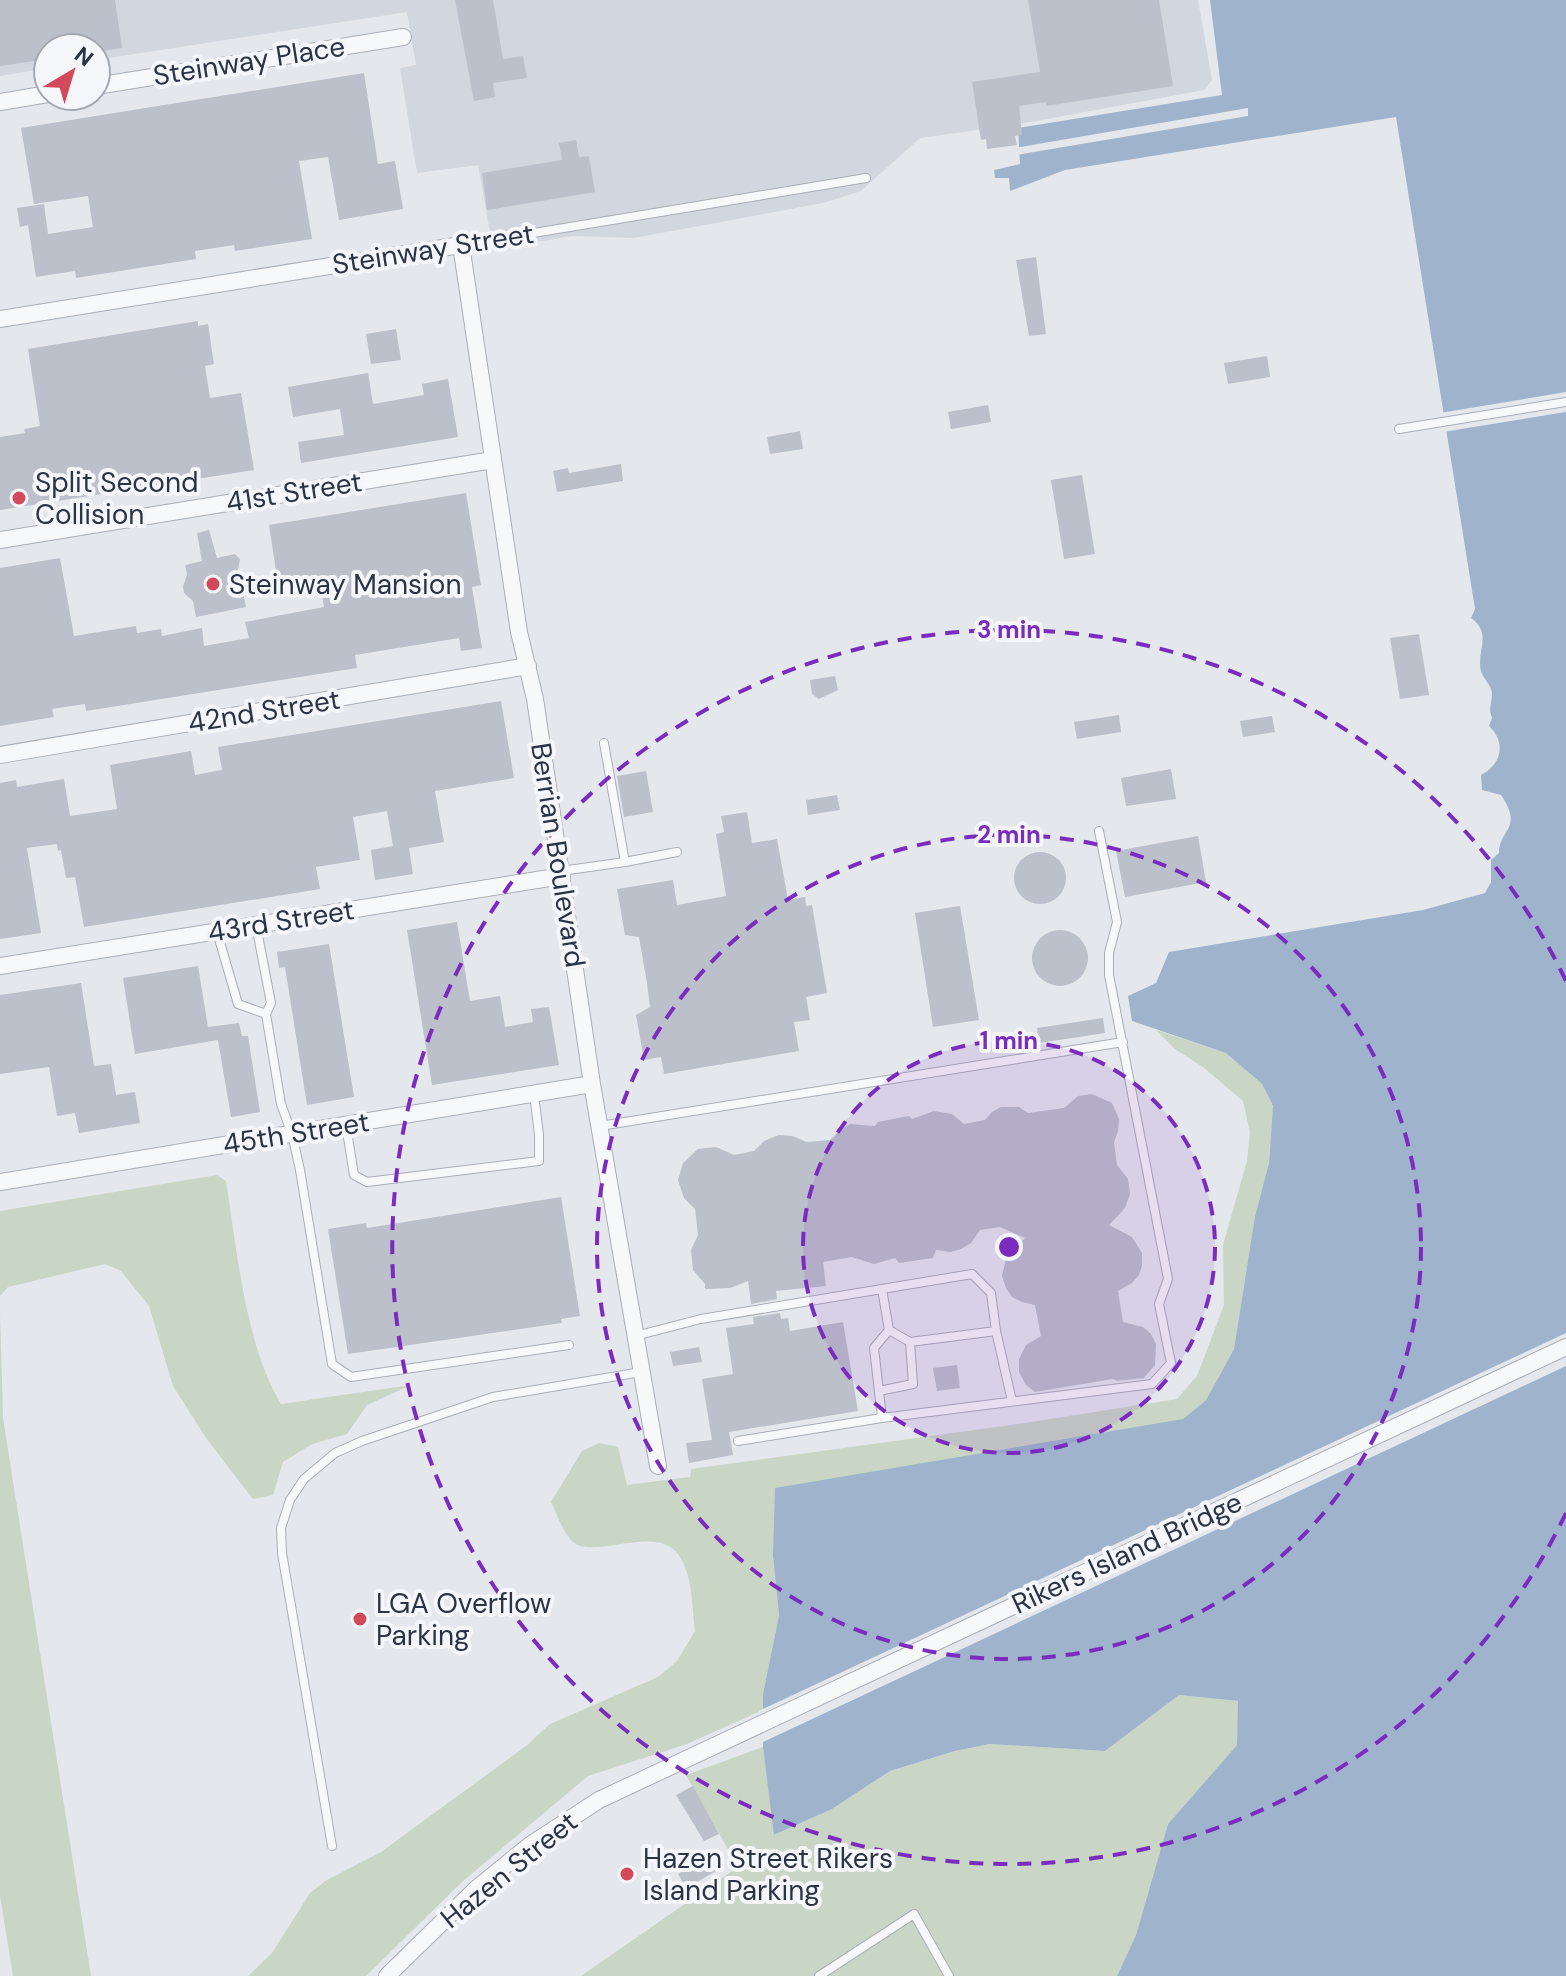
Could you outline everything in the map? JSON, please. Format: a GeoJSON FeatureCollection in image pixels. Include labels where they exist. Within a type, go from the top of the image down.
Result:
{"type":"FeatureCollection","features":[{"type":"Feature","properties":{"kind":"street","name":"Steinway Place"},"geometry":{"type":"LineString","coordinates":[[112,83],[403,37]]}},
{"type":"Feature","properties":{"kind":"street"},"geometry":{"type":"LineString","coordinates":[[0,102],[32,97]]}},
{"type":"Feature","properties":{"kind":"street","name":"Steinway Street"},"geometry":{"type":"LineString","coordinates":[[0,319],[461,245]]}},
{"type":"Feature","properties":{"kind":"street","name":"Berrian Boulevard"},"geometry":{"type":"LineString","coordinates":[[461,245],[519,632],[528,666],[592,1084],[658,1466]]}},
{"type":"Feature","properties":{"kind":"street","name":"41st Street"},"geometry":{"type":"LineString","coordinates":[[0,540],[493,460]]}},
{"type":"Feature","properties":{"kind":"street","name":"42nd Street"},"geometry":{"type":"LineString","coordinates":[[0,755],[528,666]]}},
{"type":"Feature","properties":{"kind":"street","name":"43rd Street"},"geometry":{"type":"LineString","coordinates":[[0,966],[562,874]]}},
{"type":"Feature","properties":{"kind":"street","name":"45th Street"},"geometry":{"type":"LineString","coordinates":[[0,1182],[592,1084]]}},
{"type":"Feature","properties":{"kind":"street","name":"Rikers Island Bridge"},"geometry":{"type":"LineString","coordinates":[[599,1800],[1566,1347]]}},
{"type":"Feature","properties":{"kind":"street","name":"Hazen Street"},"geometry":{"type":"LineString","coordinates":[[387,1976],[476,1889],[530,1845],[599,1800]]}},
{"type":"Feature","properties":{"kind":"lane","name":"Steinway Street"},"geometry":{"type":"LineString","coordinates":[[461,245],[866,178]]}},
{"type":"Feature","properties":{"kind":"lane"},"geometry":{"type":"LineString","coordinates":[[1399,429],[1566,402]]}},
{"type":"Feature","properties":{"kind":"lane"},"geometry":{"type":"LineString","coordinates":[[604,743],[625,862]]}},
{"type":"Feature","properties":{"kind":"lane"},"geometry":{"type":"LineString","coordinates":[[738,1441],[882,1418],[1152,1384],[1171,1363],[1159,1304],[1168,1279],[1109,975],[1109,953],[1117,922],[1099,831]]}},
{"type":"Feature","properties":{"kind":"lane"},"geometry":{"type":"LineString","coordinates":[[562,874],[677,852]]}},
{"type":"Feature","properties":{"kind":"lane"},"geometry":{"type":"LineString","coordinates":[[256,925],[271,1003],[266,1014],[281,1104],[292,1134],[332,1364],[351,1377],[569,1345]]}},
{"type":"Feature","properties":{"kind":"lane"},"geometry":{"type":"LineString","coordinates":[[217,932],[238,1004],[266,1014]]}},
{"type":"Feature","properties":{"kind":"lane"},"geometry":{"type":"LineString","coordinates":[[599,1126],[1123,1042]]}},
{"type":"Feature","properties":{"kind":"lane"},"geometry":{"type":"LineString","coordinates":[[346,1125],[354,1175],[367,1182],[539,1161],[534,1094]]}},
{"type":"Feature","properties":{"kind":"lane"},"geometry":{"type":"LineString","coordinates":[[634,1336],[701,1319],[972,1274],[991,1293],[1012,1401]]}},
{"type":"Feature","properties":{"kind":"lane"},"geometry":{"type":"LineString","coordinates":[[882,1289],[889,1330],[874,1348],[882,1418]]}},
{"type":"Feature","properties":{"kind":"lane"},"geometry":{"type":"LineString","coordinates":[[889,1330],[910,1342],[996,1331]]}},
{"type":"Feature","properties":{"kind":"lane"},"geometry":{"type":"LineString","coordinates":[[879,1391],[913,1384],[910,1342]]}},
{"type":"Feature","properties":{"kind":"lane"},"geometry":{"type":"LineString","coordinates":[[332,1846],[282,1553],[281,1528],[290,1500],[304,1479],[325,1459],[362,1441],[493,1397],[641,1372]]}},
{"type":"Feature","properties":{"kind":"lane"},"geometry":{"type":"LineString","coordinates":[[819,1976],[914,1914],[949,1976]]}},
{"type":"Feature","properties":{"kind":"shaded area"},"geometry":{"type":"Polygon","coordinates":[[[0,0],[1198,0],[1212,80],[1204,90],[1014,125],[920,138],[861,191],[823,203],[634,238],[573,236],[493,249],[478,165],[417,173],[400,68],[416,65],[407,12],[112,58],[112,32],[32,32],[32,71],[0,76],[0,0]]]}},
{"type":"Feature","properties":{"kind":"green space"},"geometry":{"type":"Polygon","coordinates":[[[1156,1030],[1226,1053],[1262,1084],[1273,1107],[1269,1163],[1255,1216],[1234,1349],[1206,1400],[1183,1419],[773,1556],[779,1615],[763,1694],[763,1710],[687,1744],[588,1776],[462,1882],[366,1976],[248,1976],[272,1953],[310,1893],[325,1881],[381,1852],[526,1746],[550,1724],[658,1677],[677,1661],[695,1631],[689,1580],[677,1553],[667,1545],[653,1542],[580,1546],[571,1540],[560,1522],[551,1502],[582,1451],[599,1443],[618,1447],[627,1485],[690,1477],[691,1469],[1177,1399],[1197,1376],[1224,1305],[1223,1245],[1247,1161],[1250,1132],[1243,1101],[1203,1067],[1175,1049],[1156,1030]]]}},
{"type":"Feature","properties":{"kind":"green space"},"geometry":{"type":"Polygon","coordinates":[[[217,1175],[226,1181],[244,1296],[259,1354],[281,1404],[411,1385],[367,1405],[347,1434],[312,1444],[283,1462],[273,1495],[253,1499],[206,1438],[173,1386],[149,1306],[121,1271],[105,1264],[8,1287],[0,1296],[0,1211],[217,1175]]]}},
{"type":"Feature","properties":{"kind":"green space"},"geometry":{"type":"Polygon","coordinates":[[[0,1312],[3,1418],[91,1976],[13,1976],[0,1896],[0,1312]]]}},
{"type":"Feature","properties":{"kind":"green space"},"geometry":{"type":"Polygon","coordinates":[[[1179,1695],[1239,1701],[1237,1745],[1168,1824],[1136,1935],[1117,1976],[581,1976],[738,1867],[686,1775],[763,1747],[775,1835],[832,1809],[890,1771],[955,1751],[990,1744],[1105,1751],[1179,1695]]]}},
{"type":"Feature","properties":{"kind":"water"},"geometry":{"type":"Polygon","coordinates":[[[1210,0],[1566,0],[1566,1976],[1117,1976],[1136,1935],[1168,1824],[1237,1745],[1238,1701],[1179,1695],[1105,1751],[990,1744],[955,1751],[890,1771],[832,1809],[774,1835],[763,1747],[763,1694],[779,1615],[773,1556],[775,1488],[1183,1419],[1206,1400],[1234,1349],[1255,1216],[1269,1163],[1273,1106],[1262,1084],[1226,1053],[1132,1021],[1128,996],[1156,983],[1169,952],[1423,910],[1485,893],[1491,882],[1491,860],[1499,853],[1509,828],[1508,806],[1501,795],[1482,790],[1481,775],[1497,760],[1500,746],[1489,726],[1492,693],[1481,671],[1483,636],[1478,624],[1471,618],[1475,609],[1396,117],[1065,170],[1010,191],[1009,178],[995,178],[994,170],[1020,164],[1018,128],[1222,95],[1210,0]]]}},
{"type":"Feature","properties":{"kind":"pier"},"geometry":{"type":"Polygon","coordinates":[[[1248,108],[1248,116],[1016,155],[1015,148],[1248,108]]]}},
{"type":"Feature","properties":{"kind":"pier"},"geometry":{"type":"Polygon","coordinates":[[[1566,392],[1566,412],[1443,432],[1440,413],[1566,392]]]}},
{"type":"Feature","properties":{"kind":"pier"},"geometry":{"type":"Polygon","coordinates":[[[1566,1333],[1566,1366],[759,1744],[759,1711],[1566,1333]]]}},
{"type":"Feature","properties":{"kind":"building"},"geometry":{"type":"Polygon","coordinates":[[[0,0],[115,0],[122,48],[112,50],[112,32],[32,32],[32,61],[0,66],[0,0]]]}},
{"type":"Feature","properties":{"kind":"building"},"geometry":{"type":"Polygon","coordinates":[[[455,0],[493,0],[503,59],[523,56],[527,78],[493,83],[495,97],[474,101],[455,0]]]}},
{"type":"Feature","properties":{"kind":"building"},"geometry":{"type":"Polygon","coordinates":[[[1028,0],[1159,0],[1173,86],[1046,106],[1046,102],[1019,106],[1022,135],[1015,136],[1017,145],[987,149],[986,139],[981,140],[972,82],[1040,72],[1028,0]]]}},
{"type":"Feature","properties":{"kind":"building"},"geometry":{"type":"Polygon","coordinates":[[[364,73],[378,164],[395,161],[403,209],[339,220],[328,157],[299,161],[312,239],[235,251],[234,245],[195,251],[196,259],[76,278],[75,271],[36,277],[28,225],[20,227],[17,208],[44,204],[48,234],[93,227],[88,196],[34,204],[21,128],[364,73]]]}},
{"type":"Feature","properties":{"kind":"building"},"geometry":{"type":"Polygon","coordinates":[[[576,140],[579,157],[589,156],[595,192],[487,210],[482,173],[562,160],[559,143],[576,140]]]}},
{"type":"Feature","properties":{"kind":"building"},"geometry":{"type":"Polygon","coordinates":[[[1036,257],[1046,334],[1029,336],[1016,260],[1036,257]]]}},
{"type":"Feature","properties":{"kind":"building"},"geometry":{"type":"Polygon","coordinates":[[[198,321],[198,326],[208,324],[214,364],[205,366],[210,398],[241,393],[254,470],[0,510],[0,437],[25,433],[24,429],[40,426],[28,349],[198,321]]]}},
{"type":"Feature","properties":{"kind":"building"},"geometry":{"type":"Polygon","coordinates":[[[396,329],[401,360],[371,364],[366,334],[396,329]]]}},
{"type":"Feature","properties":{"kind":"building"},"geometry":{"type":"Polygon","coordinates":[[[1267,356],[1270,377],[1228,384],[1224,363],[1267,356]]]}},
{"type":"Feature","properties":{"kind":"building"},"geometry":{"type":"Polygon","coordinates":[[[368,373],[373,404],[424,395],[422,384],[448,379],[458,437],[301,463],[298,442],[344,435],[340,409],[293,417],[288,387],[368,373]]]}},
{"type":"Feature","properties":{"kind":"building"},"geometry":{"type":"Polygon","coordinates":[[[988,405],[991,422],[951,429],[948,412],[988,405]]]}},
{"type":"Feature","properties":{"kind":"building"},"geometry":{"type":"Polygon","coordinates":[[[800,431],[803,449],[770,454],[767,437],[800,431]]]}},
{"type":"Feature","properties":{"kind":"building"},"geometry":{"type":"Polygon","coordinates":[[[621,464],[623,481],[557,492],[553,471],[568,468],[569,473],[621,464]]]}},
{"type":"Feature","properties":{"kind":"building"},"geometry":{"type":"Polygon","coordinates":[[[1082,475],[1095,554],[1064,559],[1051,480],[1082,475]]]}},
{"type":"Feature","properties":{"kind":"building"},"geometry":{"type":"Polygon","coordinates":[[[466,493],[481,585],[472,587],[482,648],[461,651],[459,638],[355,655],[357,668],[86,711],[85,704],[52,709],[54,717],[0,726],[0,568],[60,558],[74,636],[136,626],[137,633],[161,629],[162,636],[202,628],[204,646],[249,638],[245,622],[324,607],[319,576],[278,584],[269,525],[466,493]]]}},
{"type":"Feature","properties":{"kind":"building","name":"Steinway Mansion"},"geometry":{"type":"Polygon","coordinates":[[[209,530],[217,558],[235,554],[240,559],[238,570],[246,607],[196,617],[193,601],[184,593],[185,565],[202,561],[197,533],[209,530]]]}},
{"type":"Feature","properties":{"kind":"building"},"geometry":{"type":"Polygon","coordinates":[[[1419,634],[1429,695],[1400,699],[1390,638],[1419,634]]]}},
{"type":"Feature","properties":{"kind":"building"},"geometry":{"type":"Polygon","coordinates":[[[835,676],[838,690],[819,699],[812,694],[810,680],[835,676]]]}},
{"type":"Feature","properties":{"kind":"building"},"geometry":{"type":"Polygon","coordinates":[[[501,701],[514,778],[435,791],[444,842],[409,848],[413,874],[375,880],[371,850],[393,846],[387,811],[353,817],[360,860],[316,867],[320,889],[84,927],[75,877],[66,878],[57,844],[27,848],[41,933],[0,939],[0,783],[16,780],[17,787],[64,779],[70,816],[117,809],[110,765],[191,751],[195,775],[222,770],[218,747],[501,701]]]}},
{"type":"Feature","properties":{"kind":"building"},"geometry":{"type":"Polygon","coordinates":[[[1119,715],[1121,732],[1077,739],[1074,722],[1119,715]]]}},
{"type":"Feature","properties":{"kind":"building"},"geometry":{"type":"Polygon","coordinates":[[[1272,716],[1275,732],[1243,737],[1240,721],[1272,716]]]}},
{"type":"Feature","properties":{"kind":"building"},"geometry":{"type":"Polygon","coordinates":[[[1171,769],[1176,799],[1126,806],[1121,778],[1171,769]]]}},
{"type":"Feature","properties":{"kind":"building"},"geometry":{"type":"Polygon","coordinates":[[[646,771],[653,812],[624,817],[617,776],[646,771]]]}},
{"type":"Feature","properties":{"kind":"building"},"geometry":{"type":"Polygon","coordinates":[[[837,795],[840,810],[808,815],[806,800],[837,795]]]}},
{"type":"Feature","properties":{"kind":"building"},"geometry":{"type":"Polygon","coordinates":[[[747,812],[752,843],[777,839],[788,900],[805,897],[806,906],[812,905],[827,993],[806,997],[810,1020],[794,1022],[799,1051],[664,1074],[661,1057],[644,1060],[636,1015],[650,1007],[647,983],[639,937],[625,935],[617,889],[673,880],[677,905],[726,896],[716,834],[724,832],[721,816],[747,812]]]}},
{"type":"Feature","properties":{"kind":"building"},"geometry":{"type":"Polygon","coordinates":[[[1198,836],[1206,882],[1125,897],[1116,851],[1198,836]]]}},
{"type":"Feature","properties":{"kind":"building"},"geometry":{"type":"Polygon","coordinates":[[[1040,852],[1058,860],[1066,878],[1058,896],[1040,904],[1022,896],[1014,878],[1022,860],[1040,852]]]}},
{"type":"Feature","properties":{"kind":"building"},"geometry":{"type":"Polygon","coordinates":[[[960,906],[979,1020],[933,1027],[915,913],[960,906]]]}},
{"type":"Feature","properties":{"kind":"building"},"geometry":{"type":"Polygon","coordinates":[[[457,922],[470,1001],[500,996],[505,1027],[533,1022],[531,1009],[549,1007],[559,1065],[432,1085],[407,930],[457,922]]]}},
{"type":"Feature","properties":{"kind":"building"},"geometry":{"type":"Polygon","coordinates":[[[1060,930],[1080,938],[1088,958],[1080,978],[1060,986],[1040,978],[1032,958],[1040,938],[1060,930]]]}},
{"type":"Feature","properties":{"kind":"building"},"geometry":{"type":"Polygon","coordinates":[[[329,944],[354,1097],[307,1105],[285,967],[279,968],[277,952],[329,944]]]}},
{"type":"Feature","properties":{"kind":"building"},"geometry":{"type":"Polygon","coordinates":[[[198,966],[208,1027],[239,1023],[242,1036],[248,1036],[260,1112],[231,1117],[218,1040],[135,1054],[123,978],[198,966]]]}},
{"type":"Feature","properties":{"kind":"building"},"geometry":{"type":"Polygon","coordinates":[[[81,983],[94,1066],[111,1064],[116,1095],[135,1092],[140,1123],[79,1133],[75,1113],[57,1116],[49,1067],[0,1074],[0,995],[81,983]]]}},
{"type":"Feature","properties":{"kind":"building"},"geometry":{"type":"Polygon","coordinates":[[[1103,1018],[1105,1033],[1039,1043],[1037,1028],[1103,1018]]]}},
{"type":"Feature","properties":{"kind":"building"},"geometry":{"type":"Polygon","coordinates":[[[1092,1094],[1112,1103],[1119,1119],[1114,1142],[1117,1165],[1128,1179],[1130,1194],[1125,1208],[1109,1225],[1132,1237],[1142,1253],[1139,1275],[1118,1291],[1123,1322],[1143,1327],[1156,1344],[1155,1365],[1144,1378],[1113,1379],[1035,1392],[1026,1385],[1019,1372],[1019,1359],[1026,1345],[1041,1336],[1035,1305],[1012,1297],[1002,1276],[1006,1259],[1025,1238],[1000,1227],[980,1230],[971,1243],[961,1249],[950,1252],[936,1250],[933,1258],[899,1263],[895,1258],[874,1264],[852,1257],[823,1262],[826,1286],[776,1291],[777,1299],[751,1304],[748,1281],[730,1288],[705,1289],[705,1284],[693,1270],[691,1250],[698,1235],[695,1209],[684,1198],[678,1180],[683,1163],[698,1149],[716,1147],[734,1155],[754,1151],[764,1141],[779,1135],[793,1136],[806,1142],[830,1140],[850,1124],[875,1126],[878,1122],[909,1116],[912,1119],[934,1111],[952,1114],[964,1124],[985,1120],[1001,1107],[1019,1107],[1028,1113],[1064,1108],[1078,1096],[1092,1094]]]}},
{"type":"Feature","properties":{"kind":"building"},"geometry":{"type":"Polygon","coordinates":[[[561,1197],[580,1316],[561,1319],[562,1323],[348,1354],[328,1229],[366,1223],[367,1228],[561,1197]]]}},
{"type":"Feature","properties":{"kind":"building"},"geometry":{"type":"Polygon","coordinates":[[[780,1313],[781,1319],[788,1318],[790,1331],[843,1322],[858,1411],[729,1432],[733,1455],[689,1463],[686,1443],[712,1440],[702,1379],[733,1374],[726,1328],[754,1324],[753,1317],[780,1313]]]}},
{"type":"Feature","properties":{"kind":"building"},"geometry":{"type":"Polygon","coordinates":[[[699,1347],[702,1362],[673,1366],[670,1352],[699,1347]]]}},
{"type":"Feature","properties":{"kind":"building"},"geometry":{"type":"Polygon","coordinates":[[[957,1365],[960,1388],[937,1391],[933,1368],[957,1365]]]}},
{"type":"Feature","properties":{"kind":"building"},"geometry":{"type":"Polygon","coordinates":[[[693,1786],[719,1834],[704,1841],[676,1795],[693,1786]]]}},
{"type":"Feature","properties":{"kind":"building"},"geometry":{"type":"Polygon","coordinates":[[[712,1854],[720,1869],[686,1888],[678,1874],[712,1854]]]}},
{"type":"Feature","properties":{"kind":"place","name":"Split Second Collision"},"geometry":{"type":"Point","coordinates":[19,498]}},
{"type":"Feature","properties":{"kind":"place","name":"Steinway Mansion"},"geometry":{"type":"Point","coordinates":[213,584]}},
{"type":"Feature","properties":{"kind":"place","name":"LGA Overflow Parking"},"geometry":{"type":"Point","coordinates":[360,1619]}},
{"type":"Feature","properties":{"kind":"place","name":"Hazen Street Rikers Island Parking"},"geometry":{"type":"Point","coordinates":[627,1874]}}]}
